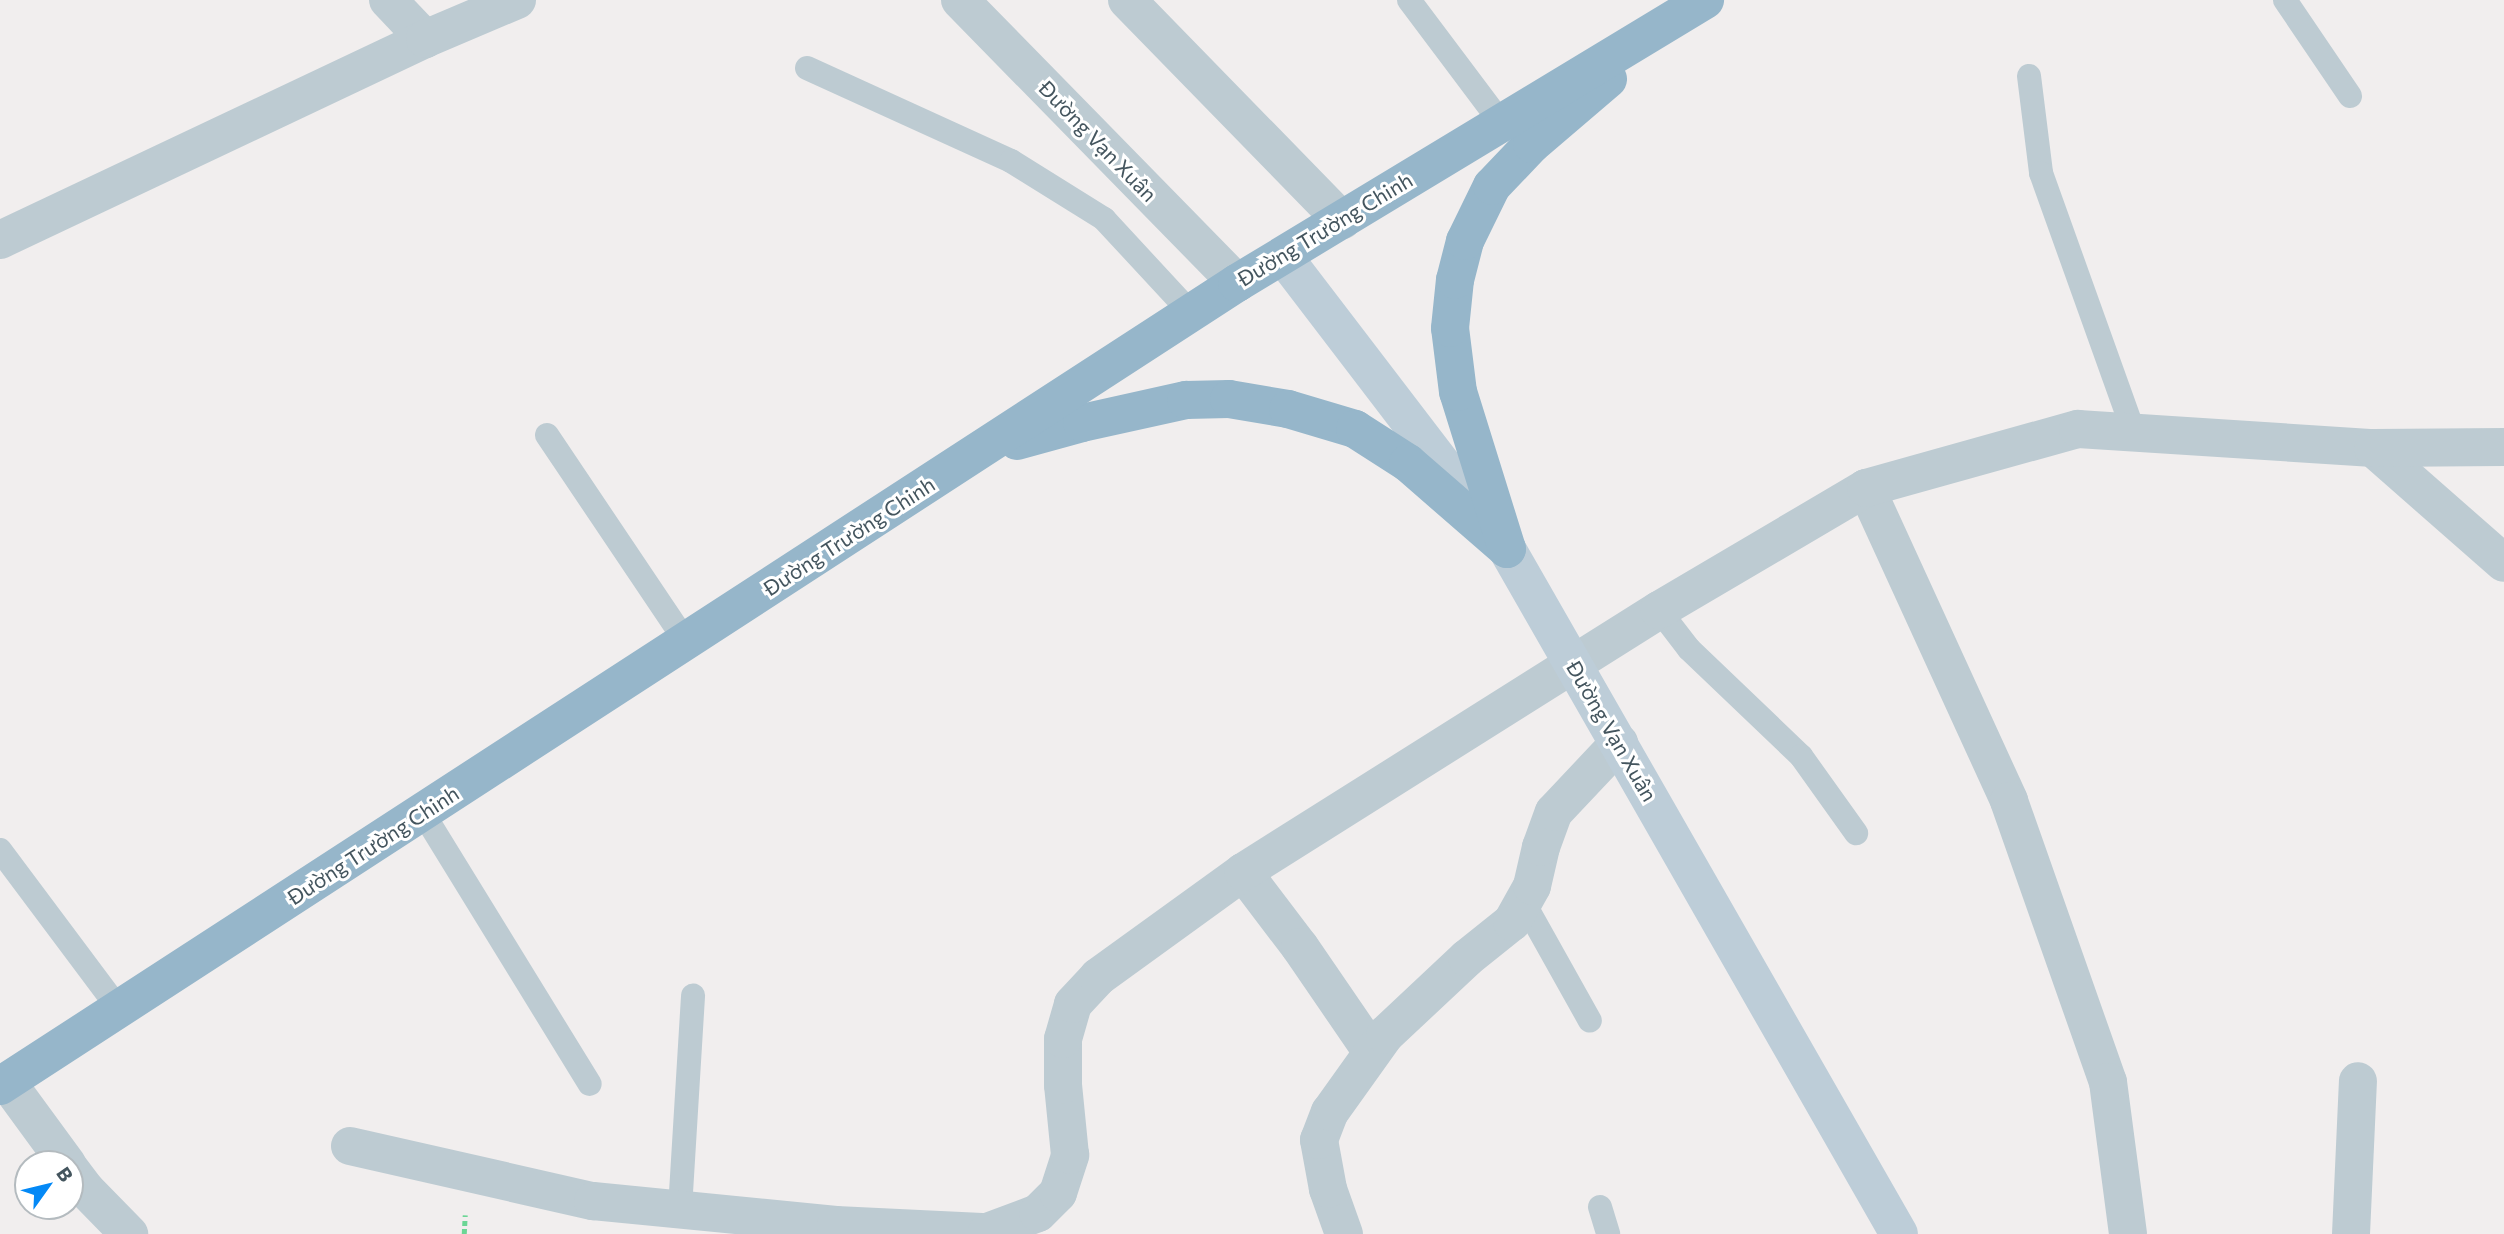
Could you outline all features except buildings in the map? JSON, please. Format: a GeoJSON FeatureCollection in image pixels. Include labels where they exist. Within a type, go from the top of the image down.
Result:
{"type":"FeatureCollection","features":[{"type":"Feature","properties":{"kind":"highway","name":"Đường Trường Chinh"},"geometry":{"type":"LineString","coordinates":[[3,1084],[1237,283],[1500,121],[1696,6]]}},
{"type":"Feature","properties":{"kind":"highway"},"geometry":{"type":"LineString","coordinates":[[1507,549],[1458,392],[1450,328],[1455,280],[1465,240],[1492,186],[1532,144],[1696,6]]}},
{"type":"Feature","properties":{"kind":"highway"},"geometry":{"type":"LineString","coordinates":[[978,452],[1082,423],[1186,400],[1229,399],[1288,409],[1355,429],[1408,463],[1507,549]]}},
{"type":"Feature","properties":{"kind":"main road","name":"Đường Vạn Xuân"},"geometry":{"type":"LineString","coordinates":[[1283,256],[1507,549],[1899,1234]]}},
{"type":"Feature","properties":{"kind":"street"},"geometry":{"type":"LineString","coordinates":[[388,0],[425,39]]}},
{"type":"Feature","properties":{"kind":"street"},"geometry":{"type":"LineString","coordinates":[[0,240],[425,39],[517,0]]}},
{"type":"Feature","properties":{"kind":"street","name":"Đường Vạn Xuân"},"geometry":{"type":"LineString","coordinates":[[960,0],[1237,283]]}},
{"type":"Feature","properties":{"kind":"street"},"geometry":{"type":"LineString","coordinates":[[1127,0],[1342,220]]}},
{"type":"Feature","properties":{"kind":"street"},"geometry":{"type":"LineString","coordinates":[[350,1146],[593,1201],[835,1225],[987,1231],[1038,1213],[1058,1193],[1070,1155],[1063,1085],[1063,1040],[1073,1004],[1098,977],[1243,872],[1659,610],[1866,488],[2078,429],[2373,448],[2504,447]]}},
{"type":"Feature","properties":{"kind":"street"},"geometry":{"type":"LineString","coordinates":[[2373,448],[2504,563]]}},
{"type":"Feature","properties":{"kind":"street"},"geometry":{"type":"LineString","coordinates":[[1866,488],[2009,801],[2108,1082],[2128,1234]]}},
{"type":"Feature","properties":{"kind":"street"},"geometry":{"type":"LineString","coordinates":[[1344,1234],[1328,1189],[1319,1140],[1329,1112],[1385,1035],[1512,922],[1532,886],[1541,847],[1554,812],[1619,743]]}},
{"type":"Feature","properties":{"kind":"street"},"geometry":{"type":"LineString","coordinates":[[1243,872],[1300,947],[1372,1052]]}},
{"type":"Feature","properties":{"kind":"street"},"geometry":{"type":"LineString","coordinates":[[2351,1234],[2358,1081]]}},
{"type":"Feature","properties":{"kind":"street"},"geometry":{"type":"LineString","coordinates":[[3,1084],[56,1150]]}},
{"type":"Feature","properties":{"kind":"street"},"geometry":{"type":"LineString","coordinates":[[84,1188],[113,1228]]}},
{"type":"Feature","properties":{"kind":"lane"},"geometry":{"type":"LineString","coordinates":[[1409,0],[1500,121]]}},
{"type":"Feature","properties":{"kind":"lane"},"geometry":{"type":"LineString","coordinates":[[2285,0],[2350,96]]}},
{"type":"Feature","properties":{"kind":"lane"},"geometry":{"type":"LineString","coordinates":[[807,68],[1011,160],[1104,219],[1192,314]]}},
{"type":"Feature","properties":{"kind":"lane"},"geometry":{"type":"LineString","coordinates":[[2029,76],[2041,173],[2134,433]]}},
{"type":"Feature","properties":{"kind":"lane"},"geometry":{"type":"LineString","coordinates":[[547,435],[687,642]]}},
{"type":"Feature","properties":{"kind":"lane"},"geometry":{"type":"LineString","coordinates":[[1659,610],[1689,649],[1801,756],[1856,833]]}},
{"type":"Feature","properties":{"kind":"lane"},"geometry":{"type":"LineString","coordinates":[[423,813],[590,1084]]}},
{"type":"Feature","properties":{"kind":"lane"},"geometry":{"type":"LineString","coordinates":[[0,850],[119,1009]]}},
{"type":"Feature","properties":{"kind":"lane"},"geometry":{"type":"LineString","coordinates":[[1523,901],[1590,1021]]}},
{"type":"Feature","properties":{"kind":"lane"},"geometry":{"type":"LineString","coordinates":[[680,1209],[693,995]]}},
{"type":"Feature","properties":{"kind":"lane"},"geometry":{"type":"LineString","coordinates":[[1600,1207],[1608,1234]]}}]}
